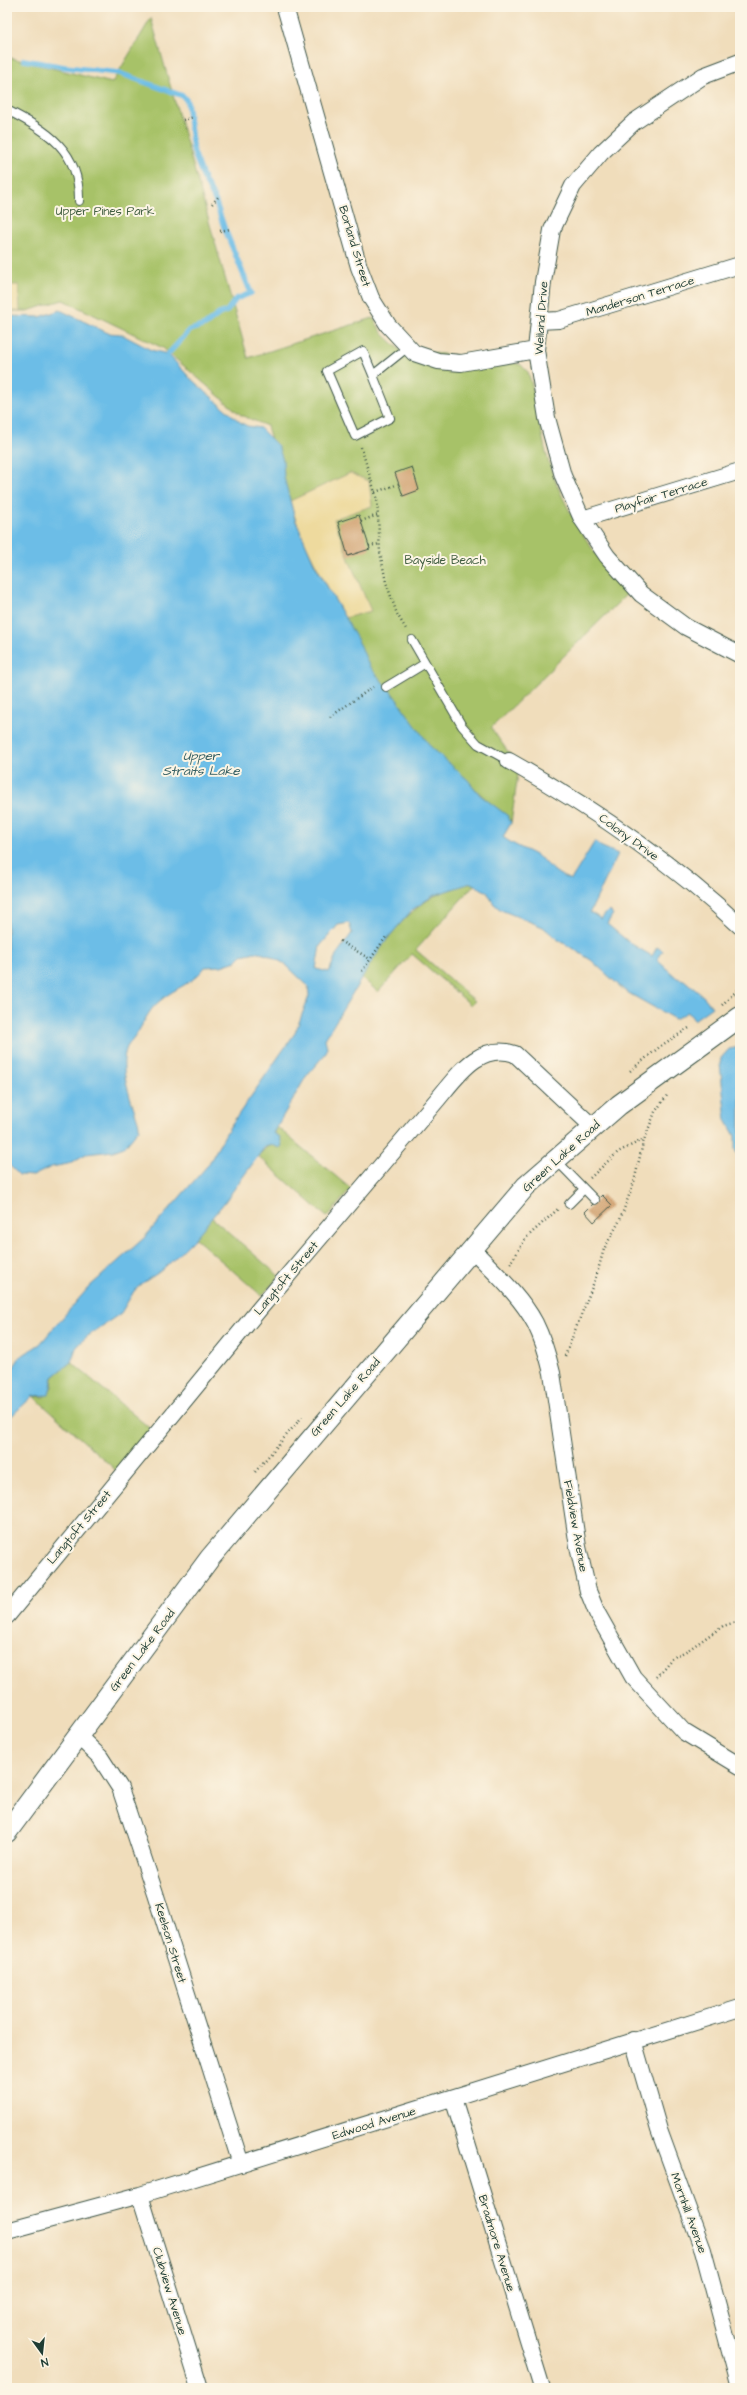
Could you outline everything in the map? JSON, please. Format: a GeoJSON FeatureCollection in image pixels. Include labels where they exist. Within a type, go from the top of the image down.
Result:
{"type":"FeatureCollection","features":[{"type":"Feature","properties":{"kind":"street","name":"Borland Street"},"geometry":{"type":"LineString","coordinates":[[285,7],[359,267],[371,298],[388,326],[414,353],[438,361],[461,363],[536,350]]}},
{"type":"Feature","properties":{"kind":"street","name":"Welland Drive"},"geometry":{"type":"LineString","coordinates":[[740,62],[703,76],[634,122],[601,153],[573,186],[552,230],[536,350],[547,418],[563,476],[582,519],[607,556],[641,594],[686,627],[740,655]]}},
{"type":"Feature","properties":{"kind":"street","name":"Manderson Terrace"},"geometry":{"type":"LineString","coordinates":[[539,321],[559,320],[740,265]]}},
{"type":"Feature","properties":{"kind":"street","name":"Playfair Terrace"},"geometry":{"type":"LineString","coordinates":[[582,519],[740,471]]}},
{"type":"Feature","properties":{"kind":"street","name":"Colony Drive"},"geometry":{"type":"LineString","coordinates":[[509,762],[570,795],[615,826],[707,895],[740,926]]}},
{"type":"Feature","properties":{"kind":"street","name":"Green Lake Road"},"geometry":{"type":"LineString","coordinates":[[7,1832],[210,1558],[526,1186],[619,1105],[740,1017]]}},
{"type":"Feature","properties":{"kind":"street","name":"Langtoft Street"},"geometry":{"type":"LineString","coordinates":[[7,1616],[261,1307],[458,1075],[481,1055],[496,1050],[515,1054],[593,1127]]}},
{"type":"Feature","properties":{"kind":"street","name":"Fieldview Avenue"},"geometry":{"type":"LineString","coordinates":[[472,1249],[512,1291],[534,1322],[546,1350],[552,1373],[578,1548],[588,1590],[606,1632],[633,1677],[684,1732],[740,1766]]}},
{"type":"Feature","properties":{"kind":"street","name":"Keelson Street"},"geometry":{"type":"LineString","coordinates":[[78,1736],[100,1757],[120,1788],[241,2164]]}},
{"type":"Feature","properties":{"kind":"street","name":"Edwood Avenue"},"geometry":{"type":"LineString","coordinates":[[7,2231],[140,2195],[453,2098],[633,2040],[740,2008]]}},
{"type":"Feature","properties":{"kind":"street","name":"Mornhill Avenue"},"geometry":{"type":"LineString","coordinates":[[633,2040],[659,2130],[703,2250],[740,2388]]}},
{"type":"Feature","properties":{"kind":"street","name":"Bradmore Avenue"},"geometry":{"type":"LineString","coordinates":[[453,2098],[542,2388]]}},
{"type":"Feature","properties":{"kind":"street","name":"Clubview Avenue"},"geometry":{"type":"LineString","coordinates":[[140,2195],[200,2388]]}},
{"type":"Feature","properties":{"kind":"lane"},"geometry":{"type":"LineString","coordinates":[[7,110],[56,141],[74,164],[80,183],[79,201]]}},
{"type":"Feature","properties":{"kind":"lane"},"geometry":{"type":"LineString","coordinates":[[373,375],[408,347]]}},
{"type":"Feature","properties":{"kind":"lane"},"geometry":{"type":"LineString","coordinates":[[363,351],[373,375],[390,418],[355,436],[327,371],[363,351]]}},
{"type":"Feature","properties":{"kind":"lane"},"geometry":{"type":"LineString","coordinates":[[412,640],[424,664],[462,726],[478,744],[509,762]]}},
{"type":"Feature","properties":{"kind":"lane"},"geometry":{"type":"LineString","coordinates":[[386,687],[424,664]]}},
{"type":"Feature","properties":{"kind":"lane"},"geometry":{"type":"LineString","coordinates":[[556,1160],[596,1200]]}},
{"type":"Feature","properties":{"kind":"lane"},"geometry":{"type":"LineString","coordinates":[[569,1204],[584,1189]]}},
{"type":"Feature","properties":{"kind":"path"},"geometry":{"type":"LineString","coordinates":[[183,120],[194,117]]}},
{"type":"Feature","properties":{"kind":"path"},"geometry":{"type":"LineString","coordinates":[[212,204],[219,196]]}},
{"type":"Feature","properties":{"kind":"path"},"geometry":{"type":"LineString","coordinates":[[220,231],[230,228]]}},
{"type":"Feature","properties":{"kind":"path"},"geometry":{"type":"LineString","coordinates":[[358,435],[375,492],[380,544],[386,582],[393,603],[412,640]]}},
{"type":"Feature","properties":{"kind":"path"},"geometry":{"type":"LineString","coordinates":[[375,492],[399,484]]}},
{"type":"Feature","properties":{"kind":"path"},"geometry":{"type":"LineString","coordinates":[[361,521],[378,516]]}},
{"type":"Feature","properties":{"kind":"path"},"geometry":{"type":"LineString","coordinates":[[368,546],[380,544]]}},
{"type":"Feature","properties":{"kind":"path"},"geometry":{"type":"LineString","coordinates":[[330,717],[378,684]]}},
{"type":"Feature","properties":{"kind":"path"},"geometry":{"type":"LineString","coordinates":[[362,971],[386,937]]}},
{"type":"Feature","properties":{"kind":"path"},"geometry":{"type":"LineString","coordinates":[[340,941],[370,959]]}},
{"type":"Feature","properties":{"kind":"path"},"geometry":{"type":"LineString","coordinates":[[721,1005],[740,987]]}},
{"type":"Feature","properties":{"kind":"path"},"geometry":{"type":"LineString","coordinates":[[552,1373],[567,1352],[604,1249],[620,1220],[634,1182],[643,1143],[653,1118],[671,1091]]}},
{"type":"Feature","properties":{"kind":"path"},"geometry":{"type":"LineString","coordinates":[[644,1688],[672,1658],[688,1650],[714,1631],[740,1621]]}},
{"type":"Feature","properties":{"kind":"green space","name":"Bayside Beach"},"geometry":{"type":"Polygon","coordinates":[[[151,18],[248,358],[373,318],[383,334],[399,349],[512,362],[521,365],[528,372],[535,397],[548,460],[559,489],[584,536],[627,594],[491,728],[519,767],[511,823],[416,733],[324,626],[267,426],[241,415],[163,348],[63,300],[27,311],[7,311],[7,57],[112,83],[151,18]]]}},
{"type":"Feature","properties":{"kind":"green space"},"geometry":{"type":"Polygon","coordinates":[[[471,883],[475,884],[416,950],[475,1001],[471,1005],[412,954],[378,992],[361,977],[394,931],[420,906],[435,896],[452,888],[471,883]]]}},
{"type":"Feature","properties":{"kind":"green space"},"geometry":{"type":"Polygon","coordinates":[[[277,1127],[351,1189],[327,1217],[258,1156],[270,1144],[279,1148],[273,1134],[277,1127]]]}},
{"type":"Feature","properties":{"kind":"green space"},"geometry":{"type":"Polygon","coordinates":[[[211,1217],[279,1276],[262,1296],[195,1238],[211,1217]]]}},
{"type":"Feature","properties":{"kind":"green space"},"geometry":{"type":"Polygon","coordinates":[[[71,1362],[153,1431],[119,1473],[33,1396],[44,1397],[52,1387],[53,1377],[71,1362]]]}},
{"type":"Feature","properties":{"kind":"sand"},"geometry":{"type":"Polygon","coordinates":[[[7,285],[19,285],[20,311],[7,311],[7,285]]]}},
{"type":"Feature","properties":{"kind":"sand"},"geometry":{"type":"Polygon","coordinates":[[[350,473],[369,481],[372,506],[334,519],[350,562],[371,611],[345,618],[321,575],[300,532],[290,501],[350,473]]]}},
{"type":"Feature","properties":{"kind":"water","name":"Upper Straits Lake"},"geometry":{"type":"Polygon","coordinates":[[[60,310],[108,333],[121,334],[151,350],[168,354],[190,378],[240,422],[247,426],[260,428],[278,446],[283,460],[284,477],[295,519],[314,563],[361,646],[369,666],[393,694],[431,747],[468,780],[480,795],[508,816],[511,823],[503,837],[540,858],[553,870],[563,876],[571,880],[595,841],[600,846],[618,854],[590,912],[601,919],[609,910],[613,914],[607,924],[630,943],[652,956],[657,947],[663,951],[657,960],[677,978],[684,980],[704,997],[712,1007],[694,1020],[688,1012],[675,1019],[671,1017],[625,991],[591,960],[557,939],[543,927],[501,910],[494,904],[487,892],[471,883],[434,895],[412,910],[388,938],[369,966],[325,1039],[327,1047],[326,1053],[307,1075],[273,1133],[280,1137],[282,1146],[279,1148],[270,1144],[264,1148],[224,1203],[195,1238],[164,1269],[144,1282],[134,1291],[121,1313],[85,1338],[76,1348],[71,1362],[53,1377],[49,1395],[33,1396],[7,1420],[7,1377],[20,1357],[40,1344],[89,1287],[144,1238],[208,1165],[229,1128],[295,1033],[309,996],[308,986],[285,964],[268,955],[255,952],[242,955],[236,961],[221,966],[205,967],[195,978],[157,1003],[127,1047],[124,1056],[125,1076],[139,1129],[124,1147],[113,1151],[86,1154],[68,1164],[51,1167],[33,1176],[19,1175],[7,1163],[7,316],[40,317],[60,310]],[[349,923],[338,925],[320,946],[316,969],[329,972],[336,955],[352,933],[349,923]]]}},
{"type":"Feature","properties":{"kind":"water"},"geometry":{"type":"Polygon","coordinates":[[[740,1047],[740,1163],[735,1149],[735,1136],[726,1120],[720,1064],[721,1058],[729,1049],[740,1047]]]}},
{"type":"Feature","properties":{"kind":"building"},"geometry":{"type":"Polygon","coordinates":[[[412,467],[419,490],[403,496],[395,473],[412,467]]]}},
{"type":"Feature","properties":{"kind":"building"},"geometry":{"type":"Polygon","coordinates":[[[359,515],[370,549],[348,556],[338,522],[359,515]]]}},
{"type":"Feature","properties":{"kind":"building"},"geometry":{"type":"Polygon","coordinates":[[[602,1195],[612,1205],[594,1222],[585,1212],[602,1195]]]}},
{"type":"Feature","properties":{"kind":"waterway"},"geometry":{"type":"LineString","coordinates":[[24,60],[65,67],[119,73],[183,96],[187,101],[193,150],[204,179],[215,200],[224,227],[251,293],[236,299],[227,311],[219,314],[205,325],[190,330],[168,354]]}},
{"type":"Feature","properties":{"kind":"park label","name":"Upper Pines Park"},"geometry":{"type":"Point","coordinates":[105,211]}}]}
